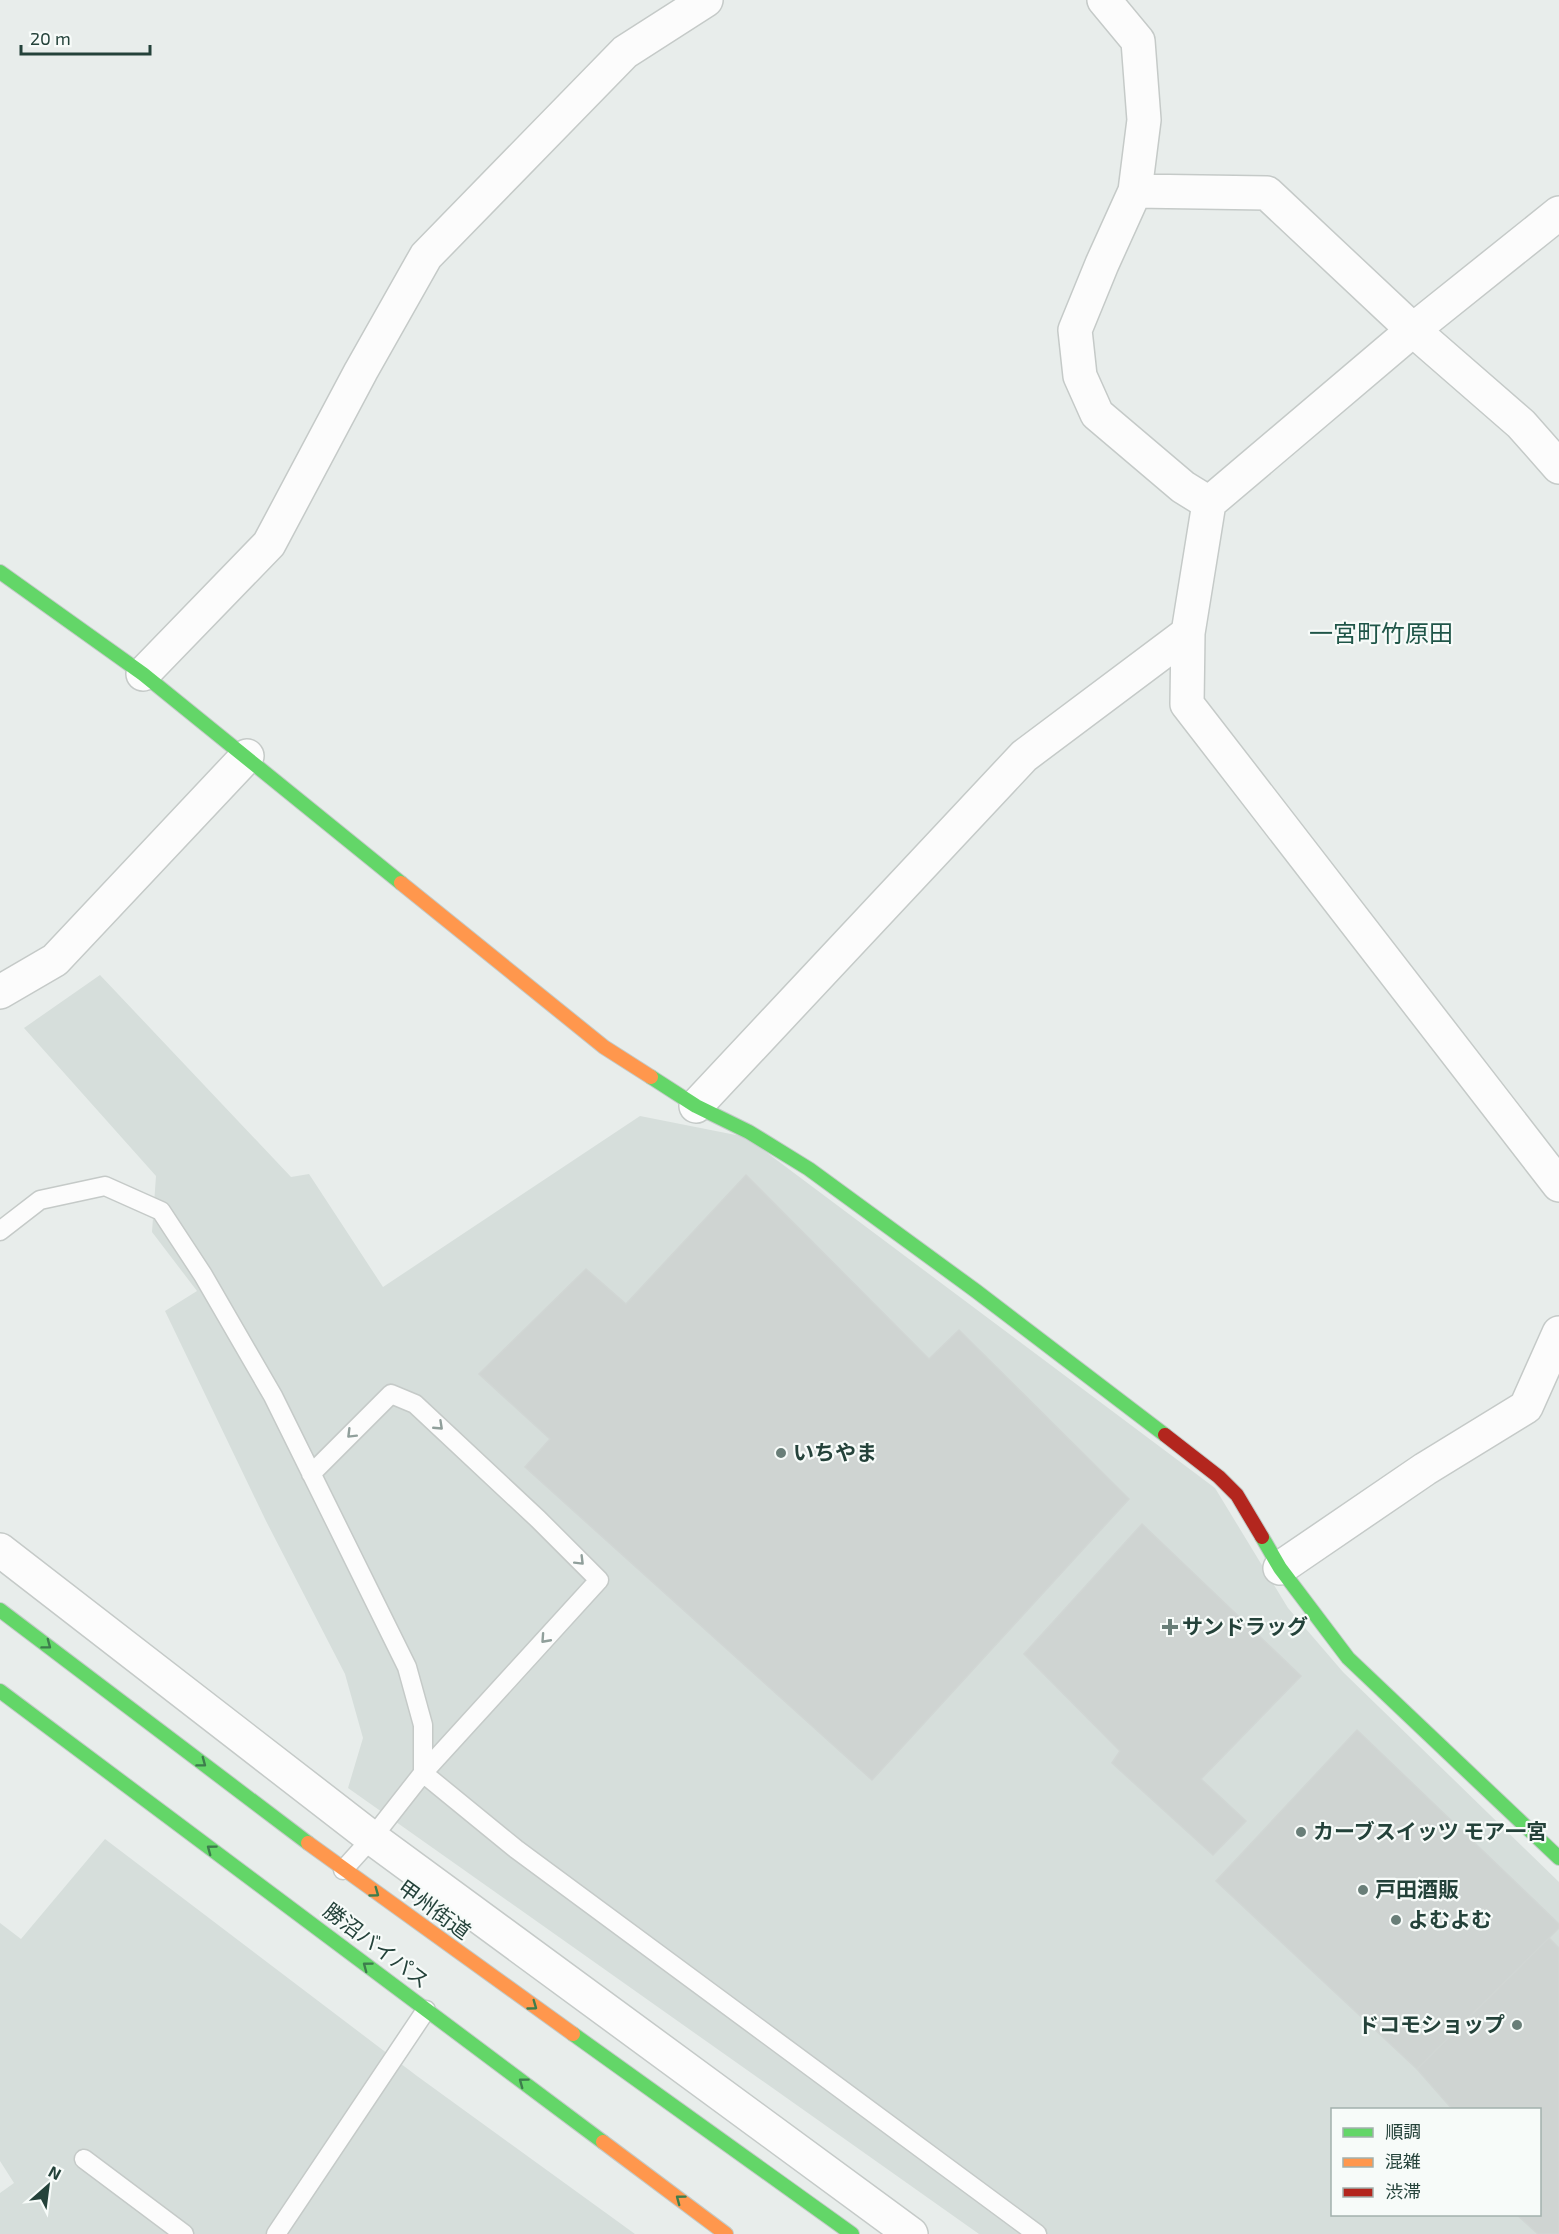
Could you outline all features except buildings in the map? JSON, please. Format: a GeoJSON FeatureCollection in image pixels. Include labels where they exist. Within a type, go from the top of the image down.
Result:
{"type":"FeatureCollection","features":[{"type":"Feature","properties":{"kind":"main road"},"geometry":{"type":"LineString","coordinates":[[0,572],[143,674],[604,1047],[696,1106],[749,1132],[827,1181],[976,1291],[1219,1477],[1237,1495],[1280,1568],[1348,1658],[1559,1858]]}},
{"type":"Feature","properties":{"kind":"main road","name":"甲州街道"},"geometry":{"type":"LineString","coordinates":[[0,1610],[343,1870],[852,2234]]}},
{"type":"Feature","properties":{"kind":"main road","name":"勝沼バイパス"},"geometry":{"type":"LineString","coordinates":[[0,1691],[726,2234]]}},
{"type":"Feature","properties":{"kind":"street"},"geometry":{"type":"LineString","coordinates":[[143,674],[269,544],[361,371],[426,256],[625,52],[706,0]]}},
{"type":"Feature","properties":{"kind":"street"},"geometry":{"type":"LineString","coordinates":[[1104,0],[1138,41],[1144,120],[1134,191],[1076,330],[1080,376],[1097,414],[1184,487],[1209,503]]}},
{"type":"Feature","properties":{"kind":"street"},"geometry":{"type":"LineString","coordinates":[[1134,191],[1267,193],[1413,330],[1521,424],[1559,466]]}},
{"type":"Feature","properties":{"kind":"street"},"geometry":{"type":"LineString","coordinates":[[1559,213],[1413,330],[1209,503],[1188,633],[1187,704],[1559,1185]]}},
{"type":"Feature","properties":{"kind":"street"},"geometry":{"type":"LineString","coordinates":[[696,1106],[1024,756],[1188,633]]}},
{"type":"Feature","properties":{"kind":"street"},"geometry":{"type":"LineString","coordinates":[[0,992],[56,960],[247,756]]}},
{"type":"Feature","properties":{"kind":"street"},"geometry":{"type":"LineString","coordinates":[[1280,1568],[1425,1469],[1526,1407],[1559,1333]]}},
{"type":"Feature","properties":{"kind":"street"},"geometry":{"type":"LineString","coordinates":[[0,1550],[372,1838],[911,2234]]}},
{"type":"Feature","properties":{"kind":"lane"},"geometry":{"type":"LineString","coordinates":[[0,1231],[40,1200],[105,1185],[161,1211],[203,1275],[273,1396],[407,1667],[423,1725],[423,1773]]}},
{"type":"Feature","properties":{"kind":"lane"},"geometry":{"type":"LineString","coordinates":[[311,1474],[391,1394],[415,1404],[538,1519],[598,1580],[423,1773],[372,1838],[343,1870]]}},
{"type":"Feature","properties":{"kind":"lane"},"geometry":{"type":"LineString","coordinates":[[423,1773],[516,1849],[1037,2234]]}},
{"type":"Feature","properties":{"kind":"lane"},"geometry":{"type":"LineString","coordinates":[[276,2234],[426,2010]]}},
{"type":"Feature","properties":{"kind":"lane"},"geometry":{"type":"LineString","coordinates":[[84,2159],[184,2234]]}},
{"type":"Feature","properties":{"kind":"shaded area"},"geometry":{"type":"Polygon","coordinates":[[[100,975],[291,1177],[309,1174],[383,1287],[640,1116],[746,1137],[1215,1488],[1288,1608],[1343,1672],[1559,1882],[1559,2234],[979,2234],[348,1788],[363,1738],[345,1674],[266,1521],[165,1311],[197,1291],[152,1232],[156,1176],[24,1028],[100,975]]]}},
{"type":"Feature","properties":{"kind":"shaded area"},"geometry":{"type":"Polygon","coordinates":[[[105,1839],[417,2076],[635,2234],[0,2234],[0,2193],[14,2183],[0,2161],[0,1923],[21,1939],[105,1839]]]}},
{"type":"Feature","properties":{"kind":"traffic: fast"},"geometry":{"type":"LineString","coordinates":[[0,572],[143,674],[401,883]]}},
{"type":"Feature","properties":{"kind":"traffic: fast"},"geometry":{"type":"LineString","coordinates":[[651,1077],[696,1106],[749,1132],[809,1169],[976,1291],[1165,1435]]}},
{"type":"Feature","properties":{"kind":"traffic: fast"},"geometry":{"type":"LineString","coordinates":[[1262,1537],[1280,1568],[1348,1658],[1559,1858]]}},
{"type":"Feature","properties":{"kind":"traffic: fast"},"geometry":{"type":"LineString","coordinates":[[0,1610],[308,1843]]}},
{"type":"Feature","properties":{"kind":"traffic: fast"},"geometry":{"type":"LineString","coordinates":[[0,1691],[603,2142]]}},
{"type":"Feature","properties":{"kind":"traffic: fast"},"geometry":{"type":"LineString","coordinates":[[573,2034],[852,2234]]}},
{"type":"Feature","properties":{"kind":"traffic: slow"},"geometry":{"type":"LineString","coordinates":[[401,883],[604,1047],[651,1077]]}},
{"type":"Feature","properties":{"kind":"traffic: slow"},"geometry":{"type":"LineString","coordinates":[[308,1843],[573,2034]]}},
{"type":"Feature","properties":{"kind":"traffic: slow"},"geometry":{"type":"LineString","coordinates":[[603,2142],[726,2234]]}},
{"type":"Feature","properties":{"kind":"traffic: jam"},"geometry":{"type":"LineString","coordinates":[[1165,1435],[1219,1477],[1237,1495],[1262,1537]]}},
{"type":"Feature","properties":{"kind":"place","name":"いちやま"},"geometry":{"type":"Point","coordinates":[781,1453]}},
{"type":"Feature","properties":{"kind":"place","name":"サンドラッグ"},"geometry":{"type":"Point","coordinates":[1170,1627]}},
{"type":"Feature","properties":{"kind":"place","name":"カーブスイッツ モア一宮"},"geometry":{"type":"Point","coordinates":[1301,1832]}},
{"type":"Feature","properties":{"kind":"place","name":"戸田酒販"},"geometry":{"type":"Point","coordinates":[1363,1890]}},
{"type":"Feature","properties":{"kind":"place","name":"よむよむ"},"geometry":{"type":"Point","coordinates":[1396,1920]}},
{"type":"Feature","properties":{"kind":"place","name":"ドコモショップ"},"geometry":{"type":"Point","coordinates":[1517,2025]}},
{"type":"Feature","properties":{"kind":"district","name":"一宮町竹原田"},"geometry":{"type":"Point","coordinates":[1381,634]}}]}
